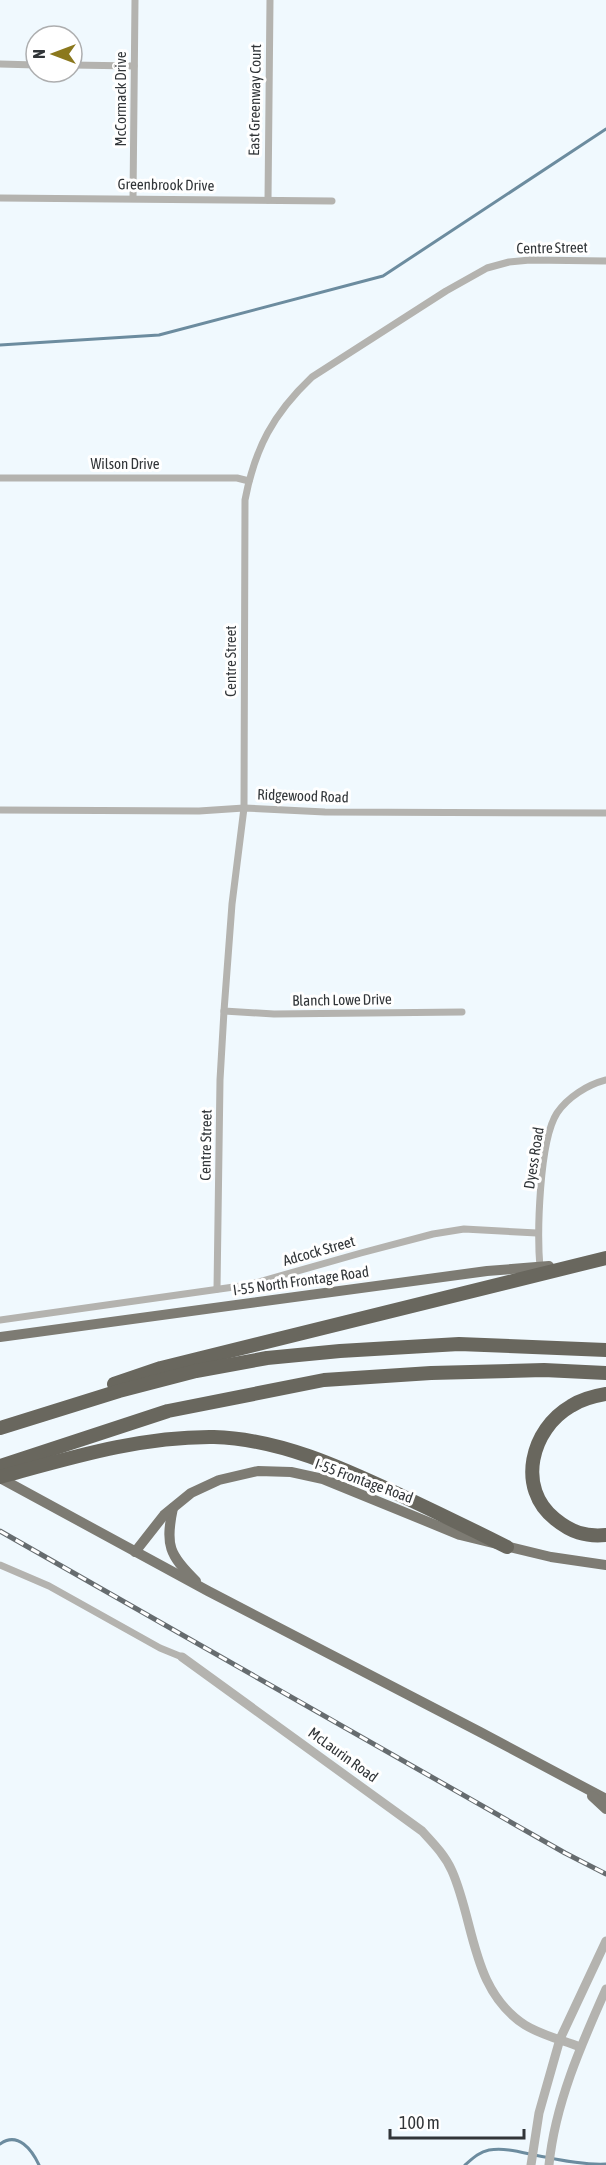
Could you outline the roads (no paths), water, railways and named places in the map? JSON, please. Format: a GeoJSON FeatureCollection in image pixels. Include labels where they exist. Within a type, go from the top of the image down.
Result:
{"type":"FeatureCollection","features":[{"type":"Feature","properties":{"kind":"highway"},"geometry":{"type":"LineString","coordinates":[[19,1422],[160,1368],[606,1258]]}},
{"type":"Feature","properties":{"kind":"highway"},"geometry":{"type":"LineString","coordinates":[[0,1428],[118,1391],[196,1371],[267,1358],[459,1344],[606,1350]]}},
{"type":"Feature","properties":{"kind":"highway"},"geometry":{"type":"LineString","coordinates":[[0,1478],[168,1411],[324,1380],[431,1373],[544,1370],[606,1373]]}},
{"type":"Feature","properties":{"kind":"highway"},"geometry":{"type":"LineString","coordinates":[[606,1394],[593,1396],[570,1406],[552,1421],[538,1441],[532,1459],[531,1479],[538,1500],[551,1516],[568,1530],[585,1536],[606,1535]]}},
{"type":"Feature","properties":{"kind":"highway"},"geometry":{"type":"LineString","coordinates":[[0,1466],[65,1453],[97,1451],[154,1441],[214,1437],[253,1441],[301,1453],[370,1481],[507,1547]]}},
{"type":"Feature","properties":{"kind":"main road","name":"I-55 North Frontage Road"},"geometry":{"type":"LineString","coordinates":[[0,1337],[487,1271],[540,1268],[606,1258]]}},
{"type":"Feature","properties":{"kind":"main road","name":"I-55 Frontage Road"},"geometry":{"type":"LineString","coordinates":[[135,1552],[164,1515],[191,1492],[219,1480],[258,1471],[291,1472],[323,1479],[460,1535],[551,1557],[606,1564]]}},
{"type":"Feature","properties":{"kind":"main road"},"geometry":{"type":"LineString","coordinates":[[0,1478],[208,1592],[606,1799]]}},
{"type":"Feature","properties":{"kind":"main road"},"geometry":{"type":"LineString","coordinates":[[173,1508],[169,1527],[170,1548],[181,1566],[208,1592]]}},
{"type":"Feature","properties":{"kind":"main road"},"geometry":{"type":"LineString","coordinates":[[586,1789],[606,1791]]}},
{"type":"Feature","properties":{"kind":"main road"},"geometry":{"type":"LineString","coordinates":[[586,1789],[606,1809]]}},
{"type":"Feature","properties":{"kind":"street","name":"McCormack Drive"},"geometry":{"type":"LineString","coordinates":[[133,198],[135,0]]}},
{"type":"Feature","properties":{"kind":"street","name":"East Greenway Court"},"geometry":{"type":"LineString","coordinates":[[268,200],[270,0]]}},
{"type":"Feature","properties":{"kind":"street"},"geometry":{"type":"LineString","coordinates":[[0,64],[24,65]]}},
{"type":"Feature","properties":{"kind":"street"},"geometry":{"type":"LineString","coordinates":[[84,65],[134,66]]}},
{"type":"Feature","properties":{"kind":"street","name":"Greenbrook Drive"},"geometry":{"type":"LineString","coordinates":[[0,198],[332,201]]}},
{"type":"Feature","properties":{"kind":"street","name":"Centre Street"},"geometry":{"type":"LineString","coordinates":[[217,1289],[220,1089],[224,1011],[232,904],[244,808],[245,500],[264,437],[275,417],[293,394],[312,377],[446,291],[487,268],[509,262],[530,260],[606,261]]}},
{"type":"Feature","properties":{"kind":"street","name":"Wilson Drive"},"geometry":{"type":"LineString","coordinates":[[0,478],[237,478],[249,481]]}},
{"type":"Feature","properties":{"kind":"street","name":"Ridgewood Road"},"geometry":{"type":"LineString","coordinates":[[0,810],[199,811],[244,808],[325,812],[606,813]]}},
{"type":"Feature","properties":{"kind":"street","name":"Blanch Lowe Drive"},"geometry":{"type":"LineString","coordinates":[[224,1011],[274,1014],[462,1012]]}},
{"type":"Feature","properties":{"kind":"street","name":"Dyess Road"},"geometry":{"type":"LineString","coordinates":[[540,1268],[537,1233],[550,1128],[557,1114],[571,1098],[606,1080]]}},
{"type":"Feature","properties":{"kind":"street","name":"Adcock Street"},"geometry":{"type":"LineString","coordinates":[[0,1320],[248,1285],[433,1234],[464,1229],[537,1233]]}},
{"type":"Feature","properties":{"kind":"street","name":"McLaurin Road"},"geometry":{"type":"LineString","coordinates":[[0,1565],[49,1586],[160,1648],[182,1657],[422,1831],[452,1869],[477,1957],[489,1988],[506,2009],[525,2025],[580,2047]]}},
{"type":"Feature","properties":{"kind":"street"},"geometry":{"type":"LineString","coordinates":[[531,2165],[539,2113],[560,2039],[606,1941]]}},
{"type":"Feature","properties":{"kind":"street"},"geometry":{"type":"LineString","coordinates":[[549,2165],[558,2118],[580,2047],[606,1989]]}},
{"type":"Feature","properties":{"kind":"waterway"},"geometry":{"type":"LineString","coordinates":[[0,345],[159,335],[383,276],[606,129]]}},
{"type":"Feature","properties":{"kind":"waterway"},"geometry":{"type":"LineString","coordinates":[[0,2144],[13,2140],[24,2144],[39,2165]]}},
{"type":"Feature","properties":{"kind":"waterway"},"geometry":{"type":"LineString","coordinates":[[465,2165],[482,2152],[496,2149],[560,2160],[606,2164]]}},
{"type":"Feature","properties":{"kind":"railway"},"geometry":{"type":"LineString","coordinates":[[0,1531],[565,1853],[606,1874]]}}]}
